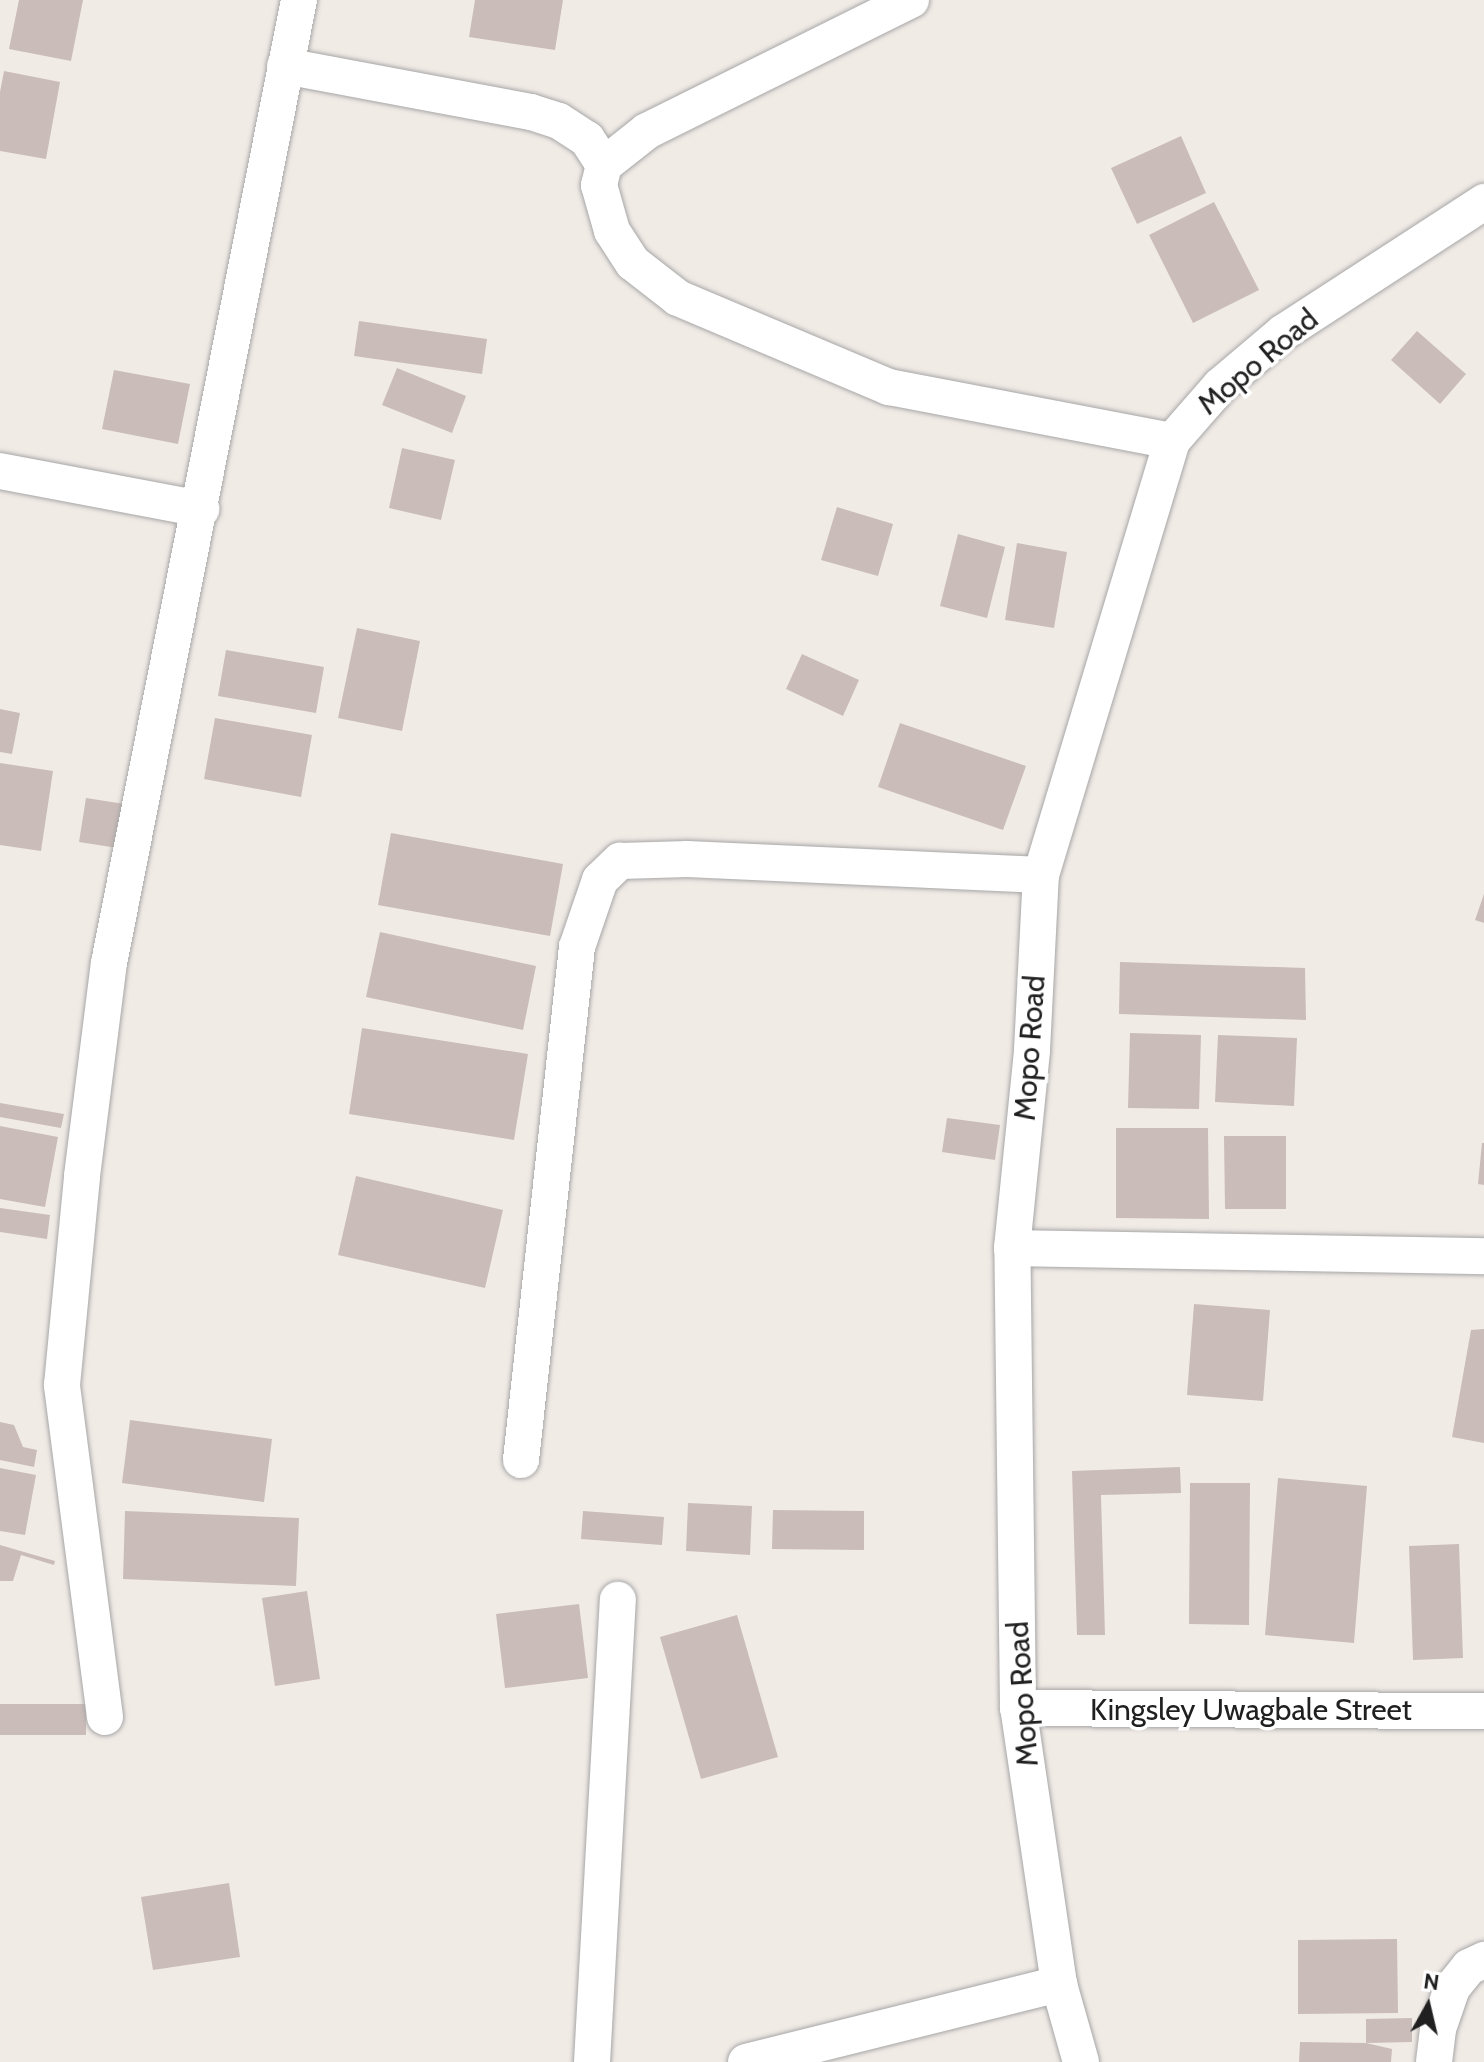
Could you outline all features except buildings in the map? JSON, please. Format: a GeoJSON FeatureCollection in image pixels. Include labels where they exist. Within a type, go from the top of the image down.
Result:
{"type":"FeatureCollection","features":[{"type":"Feature","properties":{"kind":"street"},"geometry":{"type":"LineString","coordinates":[[105,1717],[62,1385],[82,1176],[109,963],[299,0]]}},
{"type":"Feature","properties":{"kind":"street"},"geometry":{"type":"LineString","coordinates":[[911,0],[647,131],[604,165],[599,185],[612,231],[633,263],[678,298],[889,387],[1172,441]]}},
{"type":"Feature","properties":{"kind":"street"},"geometry":{"type":"LineString","coordinates":[[285,66],[531,112],[559,121],[587,139],[604,165]]}},
{"type":"Feature","properties":{"kind":"street","name":"Mopo Road"},"geometry":{"type":"LineString","coordinates":[[1081,2062],[1059,1984],[1018,1708],[1012,1248],[1032,1050],[1041,875],[1172,441],[1220,386],[1284,332],[1483,204]]}},
{"type":"Feature","properties":{"kind":"street"},"geometry":{"type":"LineString","coordinates":[[0,471],[201,509]]}},
{"type":"Feature","properties":{"kind":"street"},"geometry":{"type":"LineString","coordinates":[[521,1460],[577,947],[600,880],[620,861],[688,859],[1041,875]]}},
{"type":"Feature","properties":{"kind":"street"},"geometry":{"type":"LineString","coordinates":[[1012,1248],[1484,1256]]}},
{"type":"Feature","properties":{"kind":"street"},"geometry":{"type":"LineString","coordinates":[[592,2062],[618,1600]]}},
{"type":"Feature","properties":{"kind":"street","name":"Kingsley Uwagbale Street"},"geometry":{"type":"LineString","coordinates":[[1018,1708],[1484,1711]]}},
{"type":"Feature","properties":{"kind":"street"},"geometry":{"type":"LineString","coordinates":[[1434,2062],[1438,2029],[1452,1988],[1469,1967],[1484,1960]]}},
{"type":"Feature","properties":{"kind":"street"},"geometry":{"type":"LineString","coordinates":[[746,2062],[1059,1984]]}}]}
